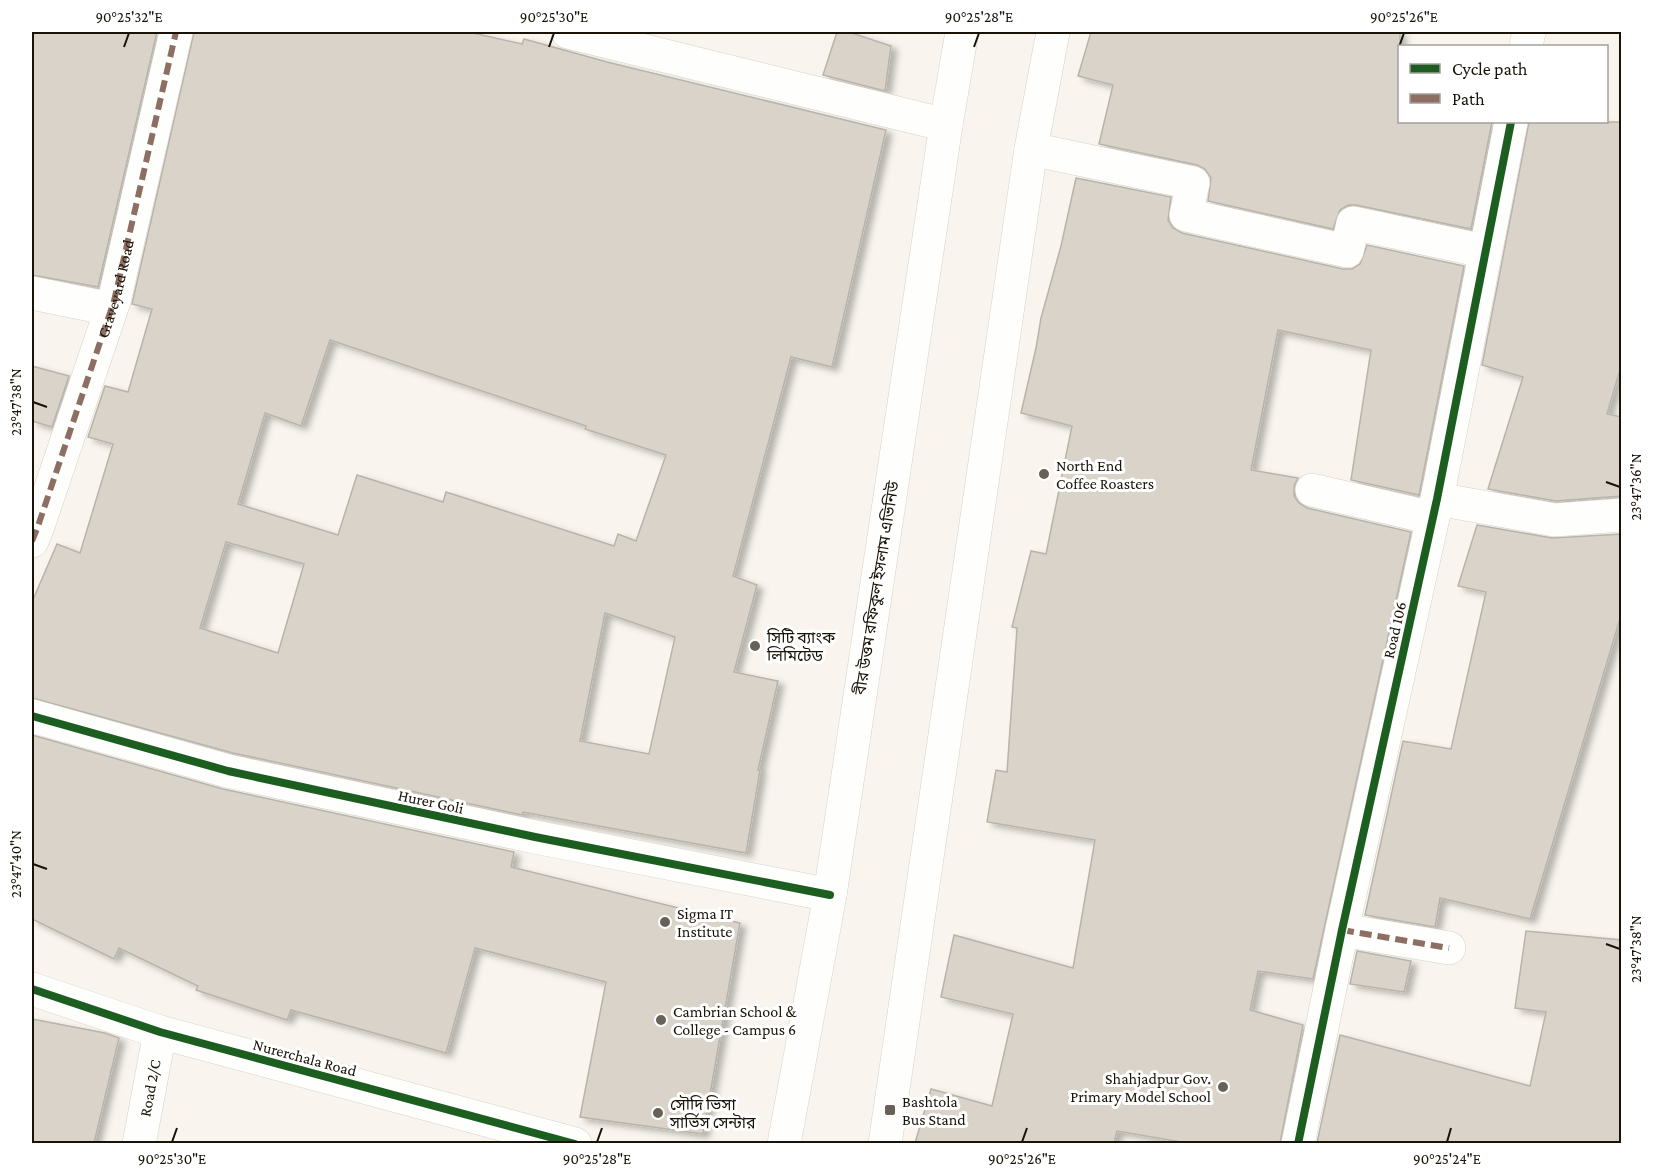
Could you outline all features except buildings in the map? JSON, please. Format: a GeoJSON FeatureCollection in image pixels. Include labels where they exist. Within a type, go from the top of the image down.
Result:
{"type":"FeatureCollection","features":[{"type":"Feature","properties":{"kind":"street","name":"Graveyard Road"},"geometry":{"type":"LineString","coordinates":[[32,541],[111,309],[176,32]]}},
{"type":"Feature","properties":{"kind":"street"},"geometry":{"type":"LineString","coordinates":[[568,32],[946,125]]}},
{"type":"Feature","properties":{"kind":"street","name":"বীর উত্তম রফিকুল ইসলাম এভিনিউ"},"geometry":{"type":"LineString","coordinates":[[784,1143],[830,895],[946,125],[963,32]]}},
{"type":"Feature","properties":{"kind":"street"},"geometry":{"type":"LineString","coordinates":[[885,1143],[1031,149],[1053,32]]}},
{"type":"Feature","properties":{"kind":"street","name":"Road 106"},"geometry":{"type":"LineString","coordinates":[[1298,1143],[1342,930],[1435,508],[1510,123]]}},
{"type":"Feature","properties":{"kind":"street"},"geometry":{"type":"LineString","coordinates":[[1031,149],[1193,183],[1186,215],[1347,251],[1353,223],[1484,251]]}},
{"type":"Feature","properties":{"kind":"street"},"geometry":{"type":"LineString","coordinates":[[32,292],[111,309]]}},
{"type":"Feature","properties":{"kind":"street"},"geometry":{"type":"LineString","coordinates":[[1312,490],[1435,508],[1555,520],[1622,515]]}},
{"type":"Feature","properties":{"kind":"street","name":"Hurer Goli"},"geometry":{"type":"LineString","coordinates":[[32,716],[228,771],[535,837],[830,895]]}},
{"type":"Feature","properties":{"kind":"street"},"geometry":{"type":"LineString","coordinates":[[1342,930],[1449,948]]}},
{"type":"Feature","properties":{"kind":"street","name":"Nurerchala Road"},"geometry":{"type":"LineString","coordinates":[[32,989],[160,1032],[575,1143]]}},
{"type":"Feature","properties":{"kind":"street","name":"Road 2/C"},"geometry":{"type":"LineString","coordinates":[[139,1143],[160,1032]]}},
{"type":"Feature","properties":{"kind":"marked path"},"geometry":{"type":"LineString","coordinates":[[32,541],[114,301],[176,32]]}},
{"type":"Feature","properties":{"kind":"marked path"},"geometry":{"type":"LineString","coordinates":[[1342,930],[1449,948]]}},
{"type":"Feature","properties":{"kind":"cycle path"},"geometry":{"type":"LineString","coordinates":[[1298,1144],[1342,930],[1437,499],[1511,123]]}},
{"type":"Feature","properties":{"kind":"cycle path"},"geometry":{"type":"LineString","coordinates":[[32,716],[228,771],[535,837],[830,895]]}},
{"type":"Feature","properties":{"kind":"cycle path"},"geometry":{"type":"LineString","coordinates":[[32,989],[160,1032],[575,1144]]}},
{"type":"Feature","properties":{"kind":"place","name":"North End Coffee Roasters"},"geometry":{"type":"Point","coordinates":[1044,474]}},
{"type":"Feature","properties":{"kind":"place","name":"সিটি ব্যাংক লিমিটেড"},"geometry":{"type":"Point","coordinates":[755,646]}},
{"type":"Feature","properties":{"kind":"place","name":"Sigma IT Institute"},"geometry":{"type":"Point","coordinates":[665,922]}},
{"type":"Feature","properties":{"kind":"place","name":"Cambrian School & College - Campus 6"},"geometry":{"type":"Point","coordinates":[661,1020]}},
{"type":"Feature","properties":{"kind":"place","name":"Shahjadpur Gov. Primary Model School"},"geometry":{"type":"Point","coordinates":[1223,1087]}},
{"type":"Feature","properties":{"kind":"place","name":"Bashtola Bus Stand"},"geometry":{"type":"Point","coordinates":[890,1110]}},
{"type":"Feature","properties":{"kind":"place","name":"সৌদি ভিসা সার্ভিস সেন্টার"},"geometry":{"type":"Point","coordinates":[658,1113]}}]}
